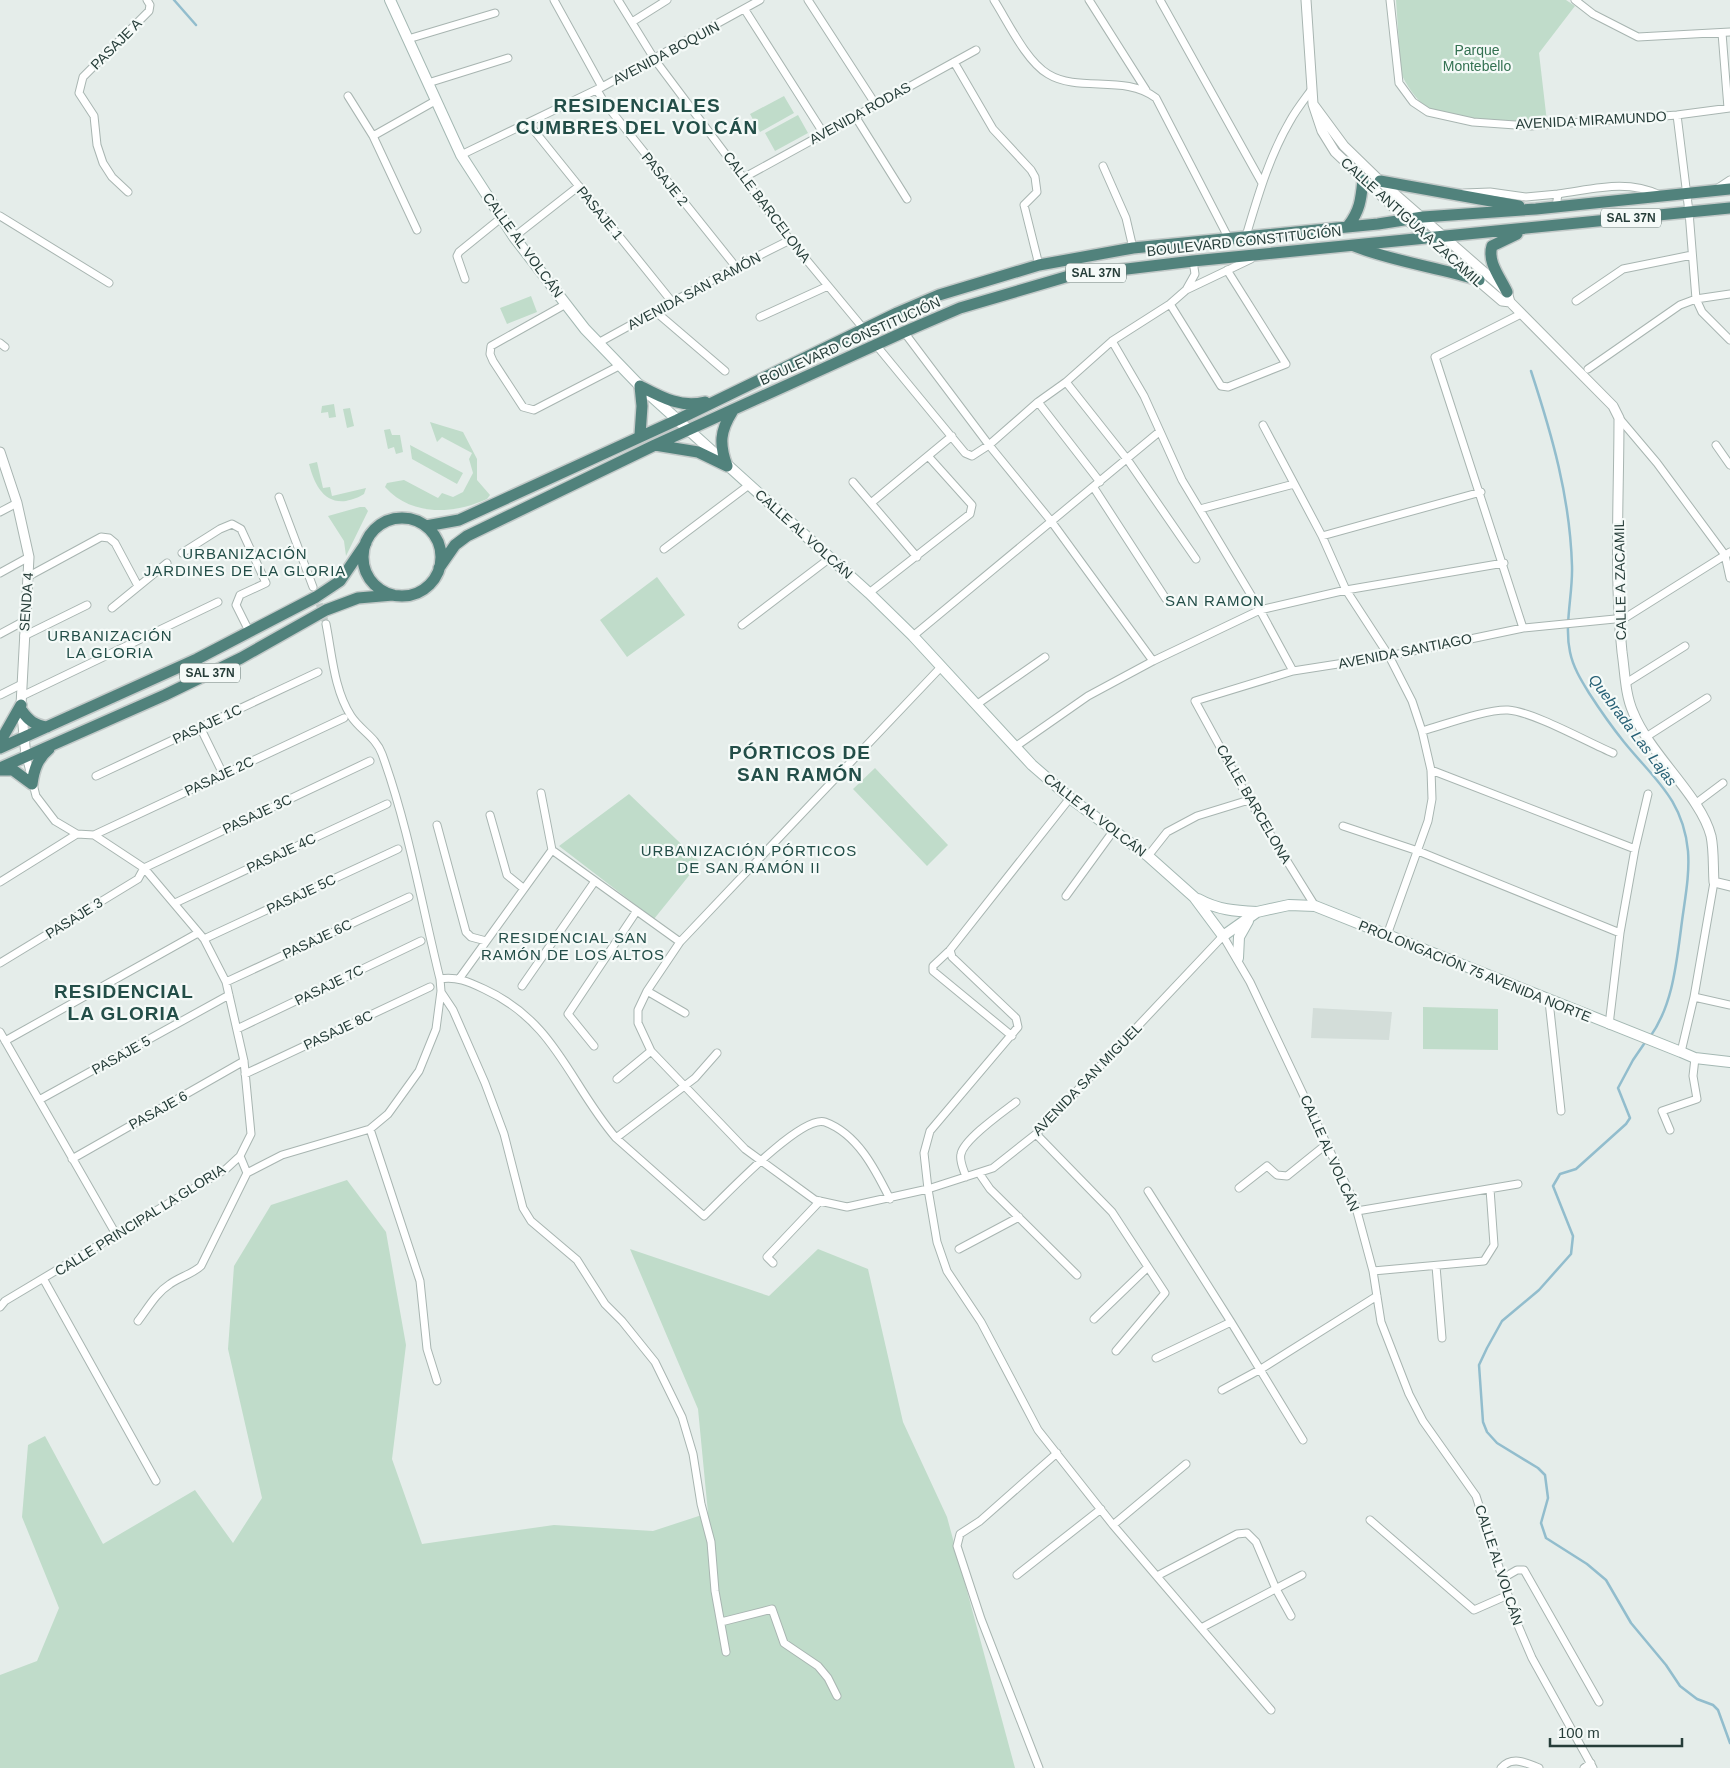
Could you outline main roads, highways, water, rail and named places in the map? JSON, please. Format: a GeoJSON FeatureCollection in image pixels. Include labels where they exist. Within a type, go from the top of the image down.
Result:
{"type":"FeatureCollection","features":[{"type":"Feature","properties":{"kind":"highway"},"geometry":{"type":"LineString","coordinates":[[1348,226],[1358,214],[1361,205],[1363,180]]}},
{"type":"Feature","properties":{"kind":"highway"},"geometry":{"type":"LineString","coordinates":[[1380,181],[1536,209]]}},
{"type":"Feature","properties":{"kind":"highway","name":"BOULEVARD CONSTITUCIÓN"},"geometry":{"type":"LineString","coordinates":[[426,526],[459,520],[640,435],[677,420],[863,328],[939,295],[1039,265],[1133,248],[1423,217],[1536,209],[1730,189]]}},
{"type":"Feature","properties":{"kind":"highway","name":"BOULEVARD CONSTITUCIÓN"},"geometry":{"type":"LineString","coordinates":[[439,568],[455,545],[467,536],[655,445],[960,308],[1069,276],[1192,261],[1730,208]]}},
{"type":"Feature","properties":{"kind":"highway"},"geometry":{"type":"LineString","coordinates":[[1509,297],[1491,260],[1492,246],[1532,228]]}},
{"type":"Feature","properties":{"kind":"highway"},"geometry":{"type":"LineString","coordinates":[[1350,245],[1381,257],[1444,269],[1479,280]]}},
{"type":"Feature","properties":{"kind":"highway"},"geometry":{"type":"LineString","coordinates":[[640,386],[670,401],[684,404],[698,404],[724,397]]}},
{"type":"Feature","properties":{"kind":"highway"},"geometry":{"type":"LineString","coordinates":[[640,386],[642,406],[640,435]]}},
{"type":"Feature","properties":{"kind":"highway"},"geometry":{"type":"LineString","coordinates":[[727,466],[721,450],[720,438],[724,424],[733,410]]}},
{"type":"Feature","properties":{"kind":"highway"},"geometry":{"type":"LineString","coordinates":[[655,445],[698,452],[727,466]]}},
{"type":"Feature","properties":{"kind":"highway","name":"SAL 37N"},"geometry":{"type":"LineString","coordinates":[[0,748],[250,633],[340,581],[375,528],[392,519],[412,519],[426,526]]}},
{"type":"Feature","properties":{"kind":"highway"},"geometry":{"type":"LineString","coordinates":[[426,526],[439,545],[441,554],[439,568]]}},
{"type":"Feature","properties":{"kind":"highway"},"geometry":{"type":"LineString","coordinates":[[366,543],[363,560],[369,577],[381,589],[393,594]]}},
{"type":"Feature","properties":{"kind":"highway","name":"SAL 37N"},"geometry":{"type":"LineString","coordinates":[[0,769],[165,695],[241,658],[326,610],[358,598],[393,594],[410,595],[422,590],[434,579],[439,568]]}},
{"type":"Feature","properties":{"kind":"highway"},"geometry":{"type":"LineString","coordinates":[[0,742],[22,704],[27,719],[37,725],[47,727]]}},
{"type":"Feature","properties":{"kind":"highway"},"geometry":{"type":"LineString","coordinates":[[0,769],[13,770],[32,784],[38,761],[56,743]]}},
{"type":"Feature","properties":{"kind":"main road","name":"CALLE AL VOLCÁN"},"geometry":{"type":"LineString","coordinates":[[390,0],[461,154],[514,237],[598,343],[619,366],[688,431],[869,592],[1015,747],[1070,798],[1148,856],[1194,896],[1223,936]]}},
{"type":"Feature","properties":{"kind":"main road"},"geometry":{"type":"LineString","coordinates":[[1194,896],[1221,909],[1254,914],[1239,937],[1238,958]]}},
{"type":"Feature","properties":{"kind":"main road","name":"PROLONGACIÓN 75 AVENIDA NORTE"},"geometry":{"type":"LineString","coordinates":[[1223,936],[1254,914],[1289,905],[1316,906],[1695,1058],[1730,1062]]}},
{"type":"Feature","properties":{"kind":"waterway"},"geometry":{"type":"LineString","coordinates":[[174,0],[196,25]]}},
{"type":"Feature","properties":{"kind":"waterway","name":"Quebrada Las Lajas"},"geometry":{"type":"LineString","coordinates":[[1531,371],[1553,443],[1568,515],[1572,566],[1568,641],[1573,663],[1583,683],[1606,718],[1656,779],[1673,803],[1685,833],[1688,851],[1687,880],[1675,972],[1668,999],[1650,1037]]}},
{"type":"Feature","properties":{"kind":"waterway","name":"Quebrada Las Lajas"},"geometry":{"type":"LineString","coordinates":[[1646,1041],[1618,1088],[1630,1118],[1626,1124],[1576,1169],[1560,1174],[1553,1186],[1573,1236],[1571,1254],[1539,1290],[1502,1321],[1487,1348],[1479,1365],[1483,1422],[1487,1432],[1497,1443],[1538,1468],[1545,1475],[1548,1498],[1541,1523],[1546,1538],[1587,1564],[1606,1580],[1631,1623],[1666,1665],[1680,1686],[1697,1699],[1713,1705],[1718,1710],[1730,1743]]}},
{"type":"Feature","properties":{"kind":"tunnel"},"geometry":{"type":"LineString","coordinates":[[316,594],[326,624]]}},
{"type":"Feature","properties":{"kind":"district","name":"RESIDENCIALES CUMBRES DEL VOLCÁN"},"geometry":{"type":"Point","coordinates":[637,116]}},
{"type":"Feature","properties":{"kind":"district","name":"URBANIZACIÓN JARDINES DE LA GLORIA"},"geometry":{"type":"Point","coordinates":[245,562]}},
{"type":"Feature","properties":{"kind":"district","name":"SAN RAMON"},"geometry":{"type":"Point","coordinates":[1215,600]}},
{"type":"Feature","properties":{"kind":"district","name":"URBANIZACIÓN LA GLORIA"},"geometry":{"type":"Point","coordinates":[110,644]}},
{"type":"Feature","properties":{"kind":"district","name":"PÓRTICOS DE SAN RAMÓN"},"geometry":{"type":"Point","coordinates":[800,763]}},
{"type":"Feature","properties":{"kind":"district","name":"URBANIZACIÓN PÓRTICOS DE SAN RAMÓN II"},"geometry":{"type":"Point","coordinates":[749,858]}},
{"type":"Feature","properties":{"kind":"district","name":"RESIDENCIAL SAN RAMÓN DE LOS ALTOS"},"geometry":{"type":"Point","coordinates":[573,946]}},
{"type":"Feature","properties":{"kind":"district","name":"RESIDENCIAL LA GLORIA"},"geometry":{"type":"Point","coordinates":[124,1002]}},
{"type":"Feature","properties":{"kind":"park label","name":"Parque Montebello"},"geometry":{"type":"Point","coordinates":[1477,58]}}]}
